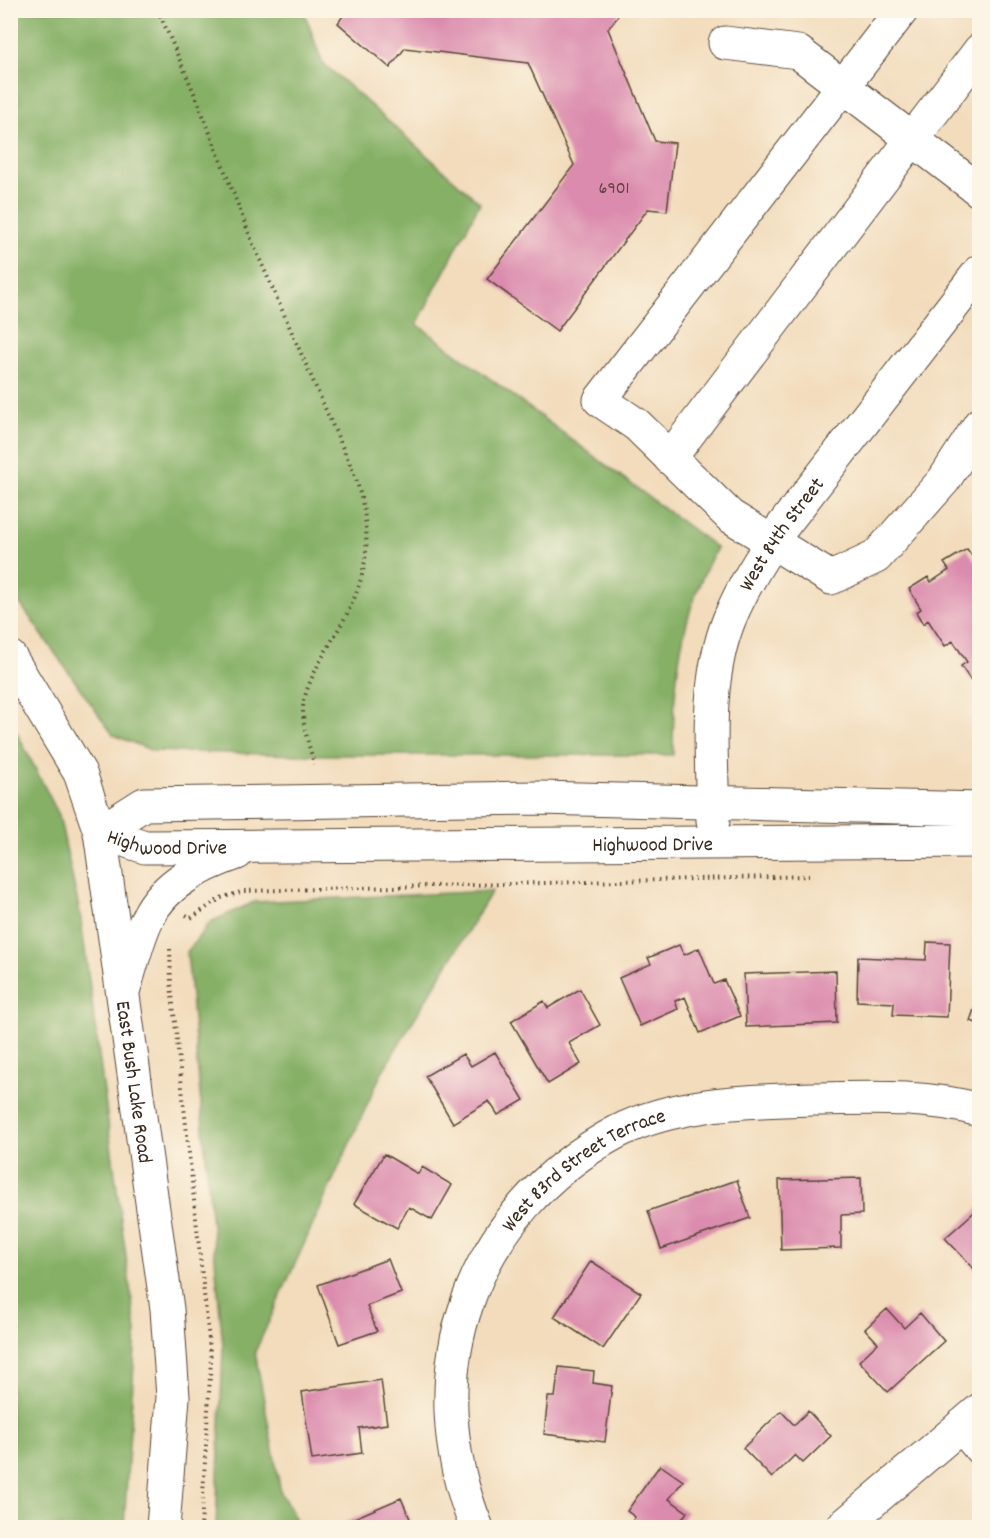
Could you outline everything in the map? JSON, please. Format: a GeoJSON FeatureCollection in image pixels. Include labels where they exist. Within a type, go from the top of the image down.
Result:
{"type":"FeatureCollection","features":[{"type":"Feature","properties":{"kind":"street"},"geometry":{"type":"LineString","coordinates":[[902,10],[600,400],[637,425],[730,516],[831,578],[876,556],[944,480],[980,424]]}},
{"type":"Feature","properties":{"kind":"street"},"geometry":{"type":"LineString","coordinates":[[725,43],[798,52],[980,191]]}},
{"type":"Feature","properties":{"kind":"street"},"geometry":{"type":"LineString","coordinates":[[670,458],[980,50]]}},
{"type":"Feature","properties":{"kind":"street","name":"West 84th Street"},"geometry":{"type":"LineString","coordinates":[[713,844],[711,721],[716,672],[728,622],[750,575],[772,541],[980,271]]}},
{"type":"Feature","properties":{"kind":"street","name":"East Bush Lake Road"},"geometry":{"type":"LineString","coordinates":[[10,657],[80,773],[100,832],[121,996],[167,1309],[173,1397],[163,1527]]}},
{"type":"Feature","properties":{"kind":"street","name":"Highwood Drive"},"geometry":{"type":"LineString","coordinates":[[100,832],[144,804],[540,798],[713,800],[980,810]]}},
{"type":"Feature","properties":{"kind":"street","name":"Highwood Drive"},"geometry":{"type":"LineString","coordinates":[[100,832],[145,847],[980,841]]}},
{"type":"Feature","properties":{"kind":"street"},"geometry":{"type":"LineString","coordinates":[[121,996],[148,916],[164,895],[207,863],[255,846]]}},
{"type":"Feature","properties":{"kind":"street","name":"West 83rd Street Terrace"},"geometry":{"type":"LineString","coordinates":[[477,1527],[467,1503],[452,1443],[450,1381],[461,1317],[485,1259],[519,1209],[566,1164],[619,1131],[679,1111],[741,1101],[898,1097],[948,1102],[980,1110]]}},
{"type":"Feature","properties":{"kind":"street"},"geometry":{"type":"LineString","coordinates":[[841,1527],[974,1428]]}},
{"type":"Feature","properties":{"kind":"path"},"geometry":{"type":"LineString","coordinates":[[158,10],[198,102],[253,244],[355,476],[365,507],[366,558],[361,585],[349,611],[328,646],[304,701],[304,722],[314,764]]}},
{"type":"Feature","properties":{"kind":"path"},"geometry":{"type":"LineString","coordinates":[[180,917],[184,913],[191,918],[221,898],[244,891],[812,876]]}},
{"type":"Feature","properties":{"kind":"path"},"geometry":{"type":"LineString","coordinates":[[170,944],[171,985],[211,1359],[201,1527]]}},
{"type":"Feature","properties":{"kind":"green space"},"geometry":{"type":"Polygon","coordinates":[[[10,11],[304,11],[322,62],[480,203],[417,324],[717,548],[695,597],[681,648],[677,674],[673,755],[301,755],[153,751],[113,735],[11,591],[10,11]]]}},
{"type":"Feature","properties":{"kind":"green space"},"geometry":{"type":"Polygon","coordinates":[[[11,721],[59,815],[80,913],[136,1331],[124,1527],[11,1527],[11,721]]]}},
{"type":"Feature","properties":{"kind":"green space"},"geometry":{"type":"Polygon","coordinates":[[[492,891],[382,1072],[255,1352],[281,1493],[300,1527],[216,1527],[223,1347],[187,952],[210,922],[254,902],[492,891]]]}},
{"type":"Feature","properties":{"kind":"building"},"geometry":{"type":"Polygon","coordinates":[[[347,10],[622,10],[608,29],[655,141],[675,143],[667,211],[648,209],[557,331],[487,279],[574,165],[528,63],[405,48],[390,68],[338,23],[347,10]]]}},
{"type":"Feature","properties":{"kind":"building"},"geometry":{"type":"Polygon","coordinates":[[[967,549],[980,567],[980,684],[976,678],[971,681],[961,666],[967,662],[953,641],[945,646],[928,620],[923,624],[916,612],[921,609],[909,589],[928,577],[931,582],[949,570],[944,563],[967,549]]]}},
{"type":"Feature","properties":{"kind":"building"},"geometry":{"type":"Polygon","coordinates":[[[927,942],[950,943],[947,1017],[893,1015],[894,1003],[857,1001],[858,957],[926,960],[927,942]]]}},
{"type":"Feature","properties":{"kind":"building"},"geometry":{"type":"Polygon","coordinates":[[[679,945],[684,955],[699,948],[714,984],[724,980],[740,1016],[700,1033],[685,997],[675,1001],[678,1009],[640,1026],[619,978],[651,964],[648,958],[679,945]]]}},
{"type":"Feature","properties":{"kind":"building"},"geometry":{"type":"Polygon","coordinates":[[[836,971],[837,1023],[746,1027],[744,974],[836,971]]]}},
{"type":"Feature","properties":{"kind":"building"},"geometry":{"type":"Polygon","coordinates":[[[580,989],[600,1025],[569,1043],[581,1064],[548,1084],[511,1021],[544,1001],[548,1008],[580,989]]]}},
{"type":"Feature","properties":{"kind":"building"},"geometry":{"type":"Polygon","coordinates":[[[980,995],[980,1024],[970,1021],[980,995]]]}},
{"type":"Feature","properties":{"kind":"building"},"geometry":{"type":"Polygon","coordinates":[[[495,1052],[524,1100],[498,1115],[489,1101],[453,1123],[425,1076],[463,1054],[471,1066],[495,1052]]]}},
{"type":"Feature","properties":{"kind":"building"},"geometry":{"type":"Polygon","coordinates":[[[384,1154],[418,1174],[422,1167],[452,1185],[432,1220],[409,1207],[397,1228],[354,1204],[384,1154]]]}},
{"type":"Feature","properties":{"kind":"building"},"geometry":{"type":"Polygon","coordinates":[[[861,1178],[862,1214],[841,1215],[841,1248],[781,1250],[779,1180],[861,1178]]]}},
{"type":"Feature","properties":{"kind":"building"},"geometry":{"type":"Polygon","coordinates":[[[737,1180],[750,1218],[661,1249],[648,1211],[737,1180]]]}},
{"type":"Feature","properties":{"kind":"building"},"geometry":{"type":"Polygon","coordinates":[[[980,1207],[980,1275],[945,1238],[980,1207]]]}},
{"type":"Feature","properties":{"kind":"building"},"geometry":{"type":"Polygon","coordinates":[[[388,1259],[401,1293],[367,1306],[377,1331],[339,1344],[318,1285],[388,1259]]]}},
{"type":"Feature","properties":{"kind":"building"},"geometry":{"type":"Polygon","coordinates":[[[591,1261],[641,1293],[603,1349],[554,1317],[591,1261]]]}},
{"type":"Feature","properties":{"kind":"building"},"geometry":{"type":"Polygon","coordinates":[[[887,1309],[904,1328],[920,1313],[944,1341],[888,1392],[859,1361],[878,1343],[865,1329],[887,1309]]]}},
{"type":"Feature","properties":{"kind":"building"},"geometry":{"type":"Polygon","coordinates":[[[559,1367],[594,1371],[593,1383],[612,1386],[605,1442],[544,1434],[548,1397],[555,1397],[559,1367]]]}},
{"type":"Feature","properties":{"kind":"building"},"geometry":{"type":"Polygon","coordinates":[[[381,1380],[387,1424],[359,1428],[362,1453],[312,1460],[302,1392],[381,1380]]]}},
{"type":"Feature","properties":{"kind":"building"},"geometry":{"type":"Polygon","coordinates":[[[781,1411],[794,1425],[808,1411],[831,1436],[803,1463],[795,1455],[772,1478],[743,1448],[781,1411]]]}},
{"type":"Feature","properties":{"kind":"building"},"geometry":{"type":"Polygon","coordinates":[[[660,1465],[683,1481],[669,1499],[687,1512],[676,1528],[628,1528],[635,1517],[627,1511],[660,1465]]]}},
{"type":"Feature","properties":{"kind":"building"},"geometry":{"type":"Polygon","coordinates":[[[401,1498],[414,1528],[338,1528],[338,1525],[401,1498]]]}}]}
